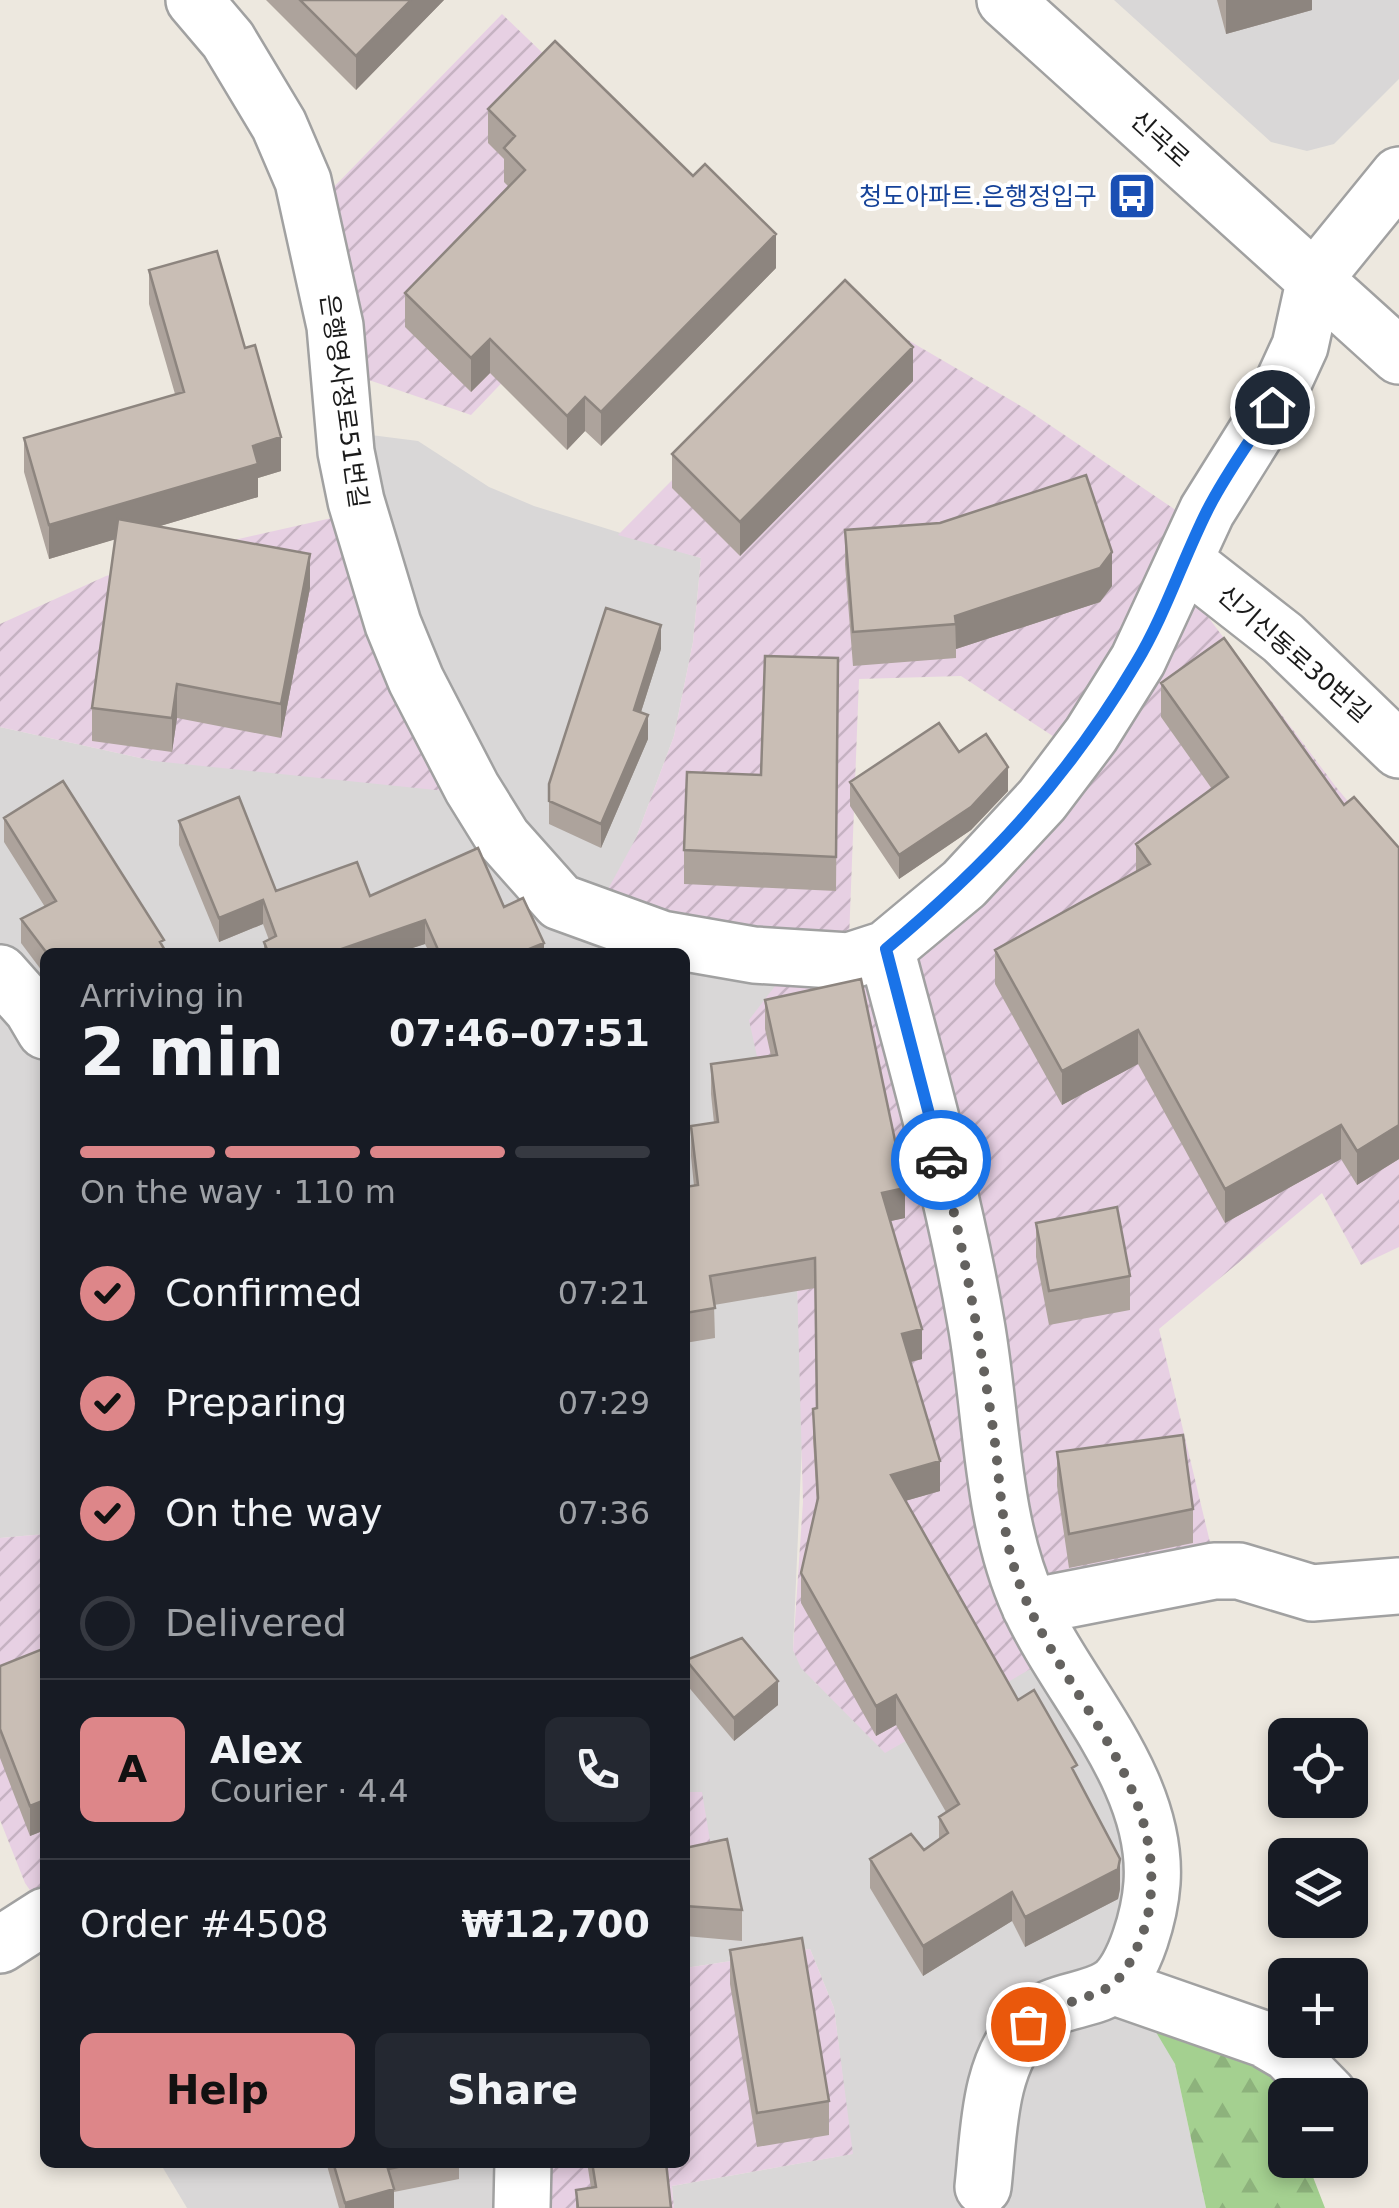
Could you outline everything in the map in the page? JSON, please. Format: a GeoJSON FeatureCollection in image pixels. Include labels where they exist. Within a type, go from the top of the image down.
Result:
{"type":"FeatureCollection","features":[{"type":"Feature","properties":{"kind":"street","name":"은행영사정로51번길"},"geometry":{"type":"LineString","coordinates":[[194,0],[228,40],[279,125],[303,181],[336,326],[346,452],[356,501],[393,624],[416,680],[502,838],[569,927],[754,955],[849,960],[886,949]]}},
{"type":"Feature","properties":{"kind":"street","name":"신곡로"},"geometry":{"type":"LineString","coordinates":[[1005,0],[1399,356]]}},
{"type":"Feature","properties":{"kind":"street"},"geometry":{"type":"LineString","coordinates":[[1112,1986],[1137,1947],[1147,1919],[1152,1880],[1148,1832],[1132,1786],[1030,1607],[1015,1571],[1004,1521],[976,1320],[949,1191],[886,949],[964,884],[1042,800],[1091,735],[1138,660],[1207,511],[1272,407],[1300,346],[1315,278],[1399,174]]}},
{"type":"Feature","properties":{"kind":"street","name":"신기신동로30번길"},"geometry":{"type":"LineString","coordinates":[[1186,562],[1283,638],[1399,750]]}},
{"type":"Feature","properties":{"kind":"street"},"geometry":{"type":"LineString","coordinates":[[0,973],[40,1022]]}},
{"type":"Feature","properties":{"kind":"street"},"geometry":{"type":"LineString","coordinates":[[1030,1607],[1214,1571],[1239,1570],[1312,1593],[1399,1586]]}},
{"type":"Feature","properties":{"kind":"street"},"geometry":{"type":"LineString","coordinates":[[0,1945],[40,1919]]}},
{"type":"Feature","properties":{"kind":"street"},"geometry":{"type":"LineString","coordinates":[[983,2186],[998,2078],[1011,2047],[1028,2024],[1047,2008],[1112,1986],[1264,2039],[1288,2053],[1312,2078]]}},
{"type":"Feature","properties":{"kind":"street"},"geometry":{"type":"LineString","coordinates":[[522,2168],[522,2208]]}},
{"type":"Feature","properties":{"kind":"shaded area"},"geometry":{"type":"Polygon","coordinates":[[[1114,0],[1399,0],[1399,79],[1334,144],[1307,151],[1271,142],[1114,0]]]}},
{"type":"Feature","properties":{"kind":"shaded area"},"geometry":{"type":"Polygon","coordinates":[[[502,14],[686,191],[471,415],[363,378],[327,194],[502,14]]]}},
{"type":"Feature","properties":{"kind":"shaded area"},"geometry":{"type":"Polygon","coordinates":[[[846,304],[1026,409],[1186,517],[1065,744],[961,676],[859,679],[849,939],[786,942],[601,902],[636,838],[674,736],[693,642],[701,558],[618,535],[846,304]]]}},
{"type":"Feature","properties":{"kind":"shaded area"},"geometry":{"type":"Polygon","coordinates":[[[363,434],[418,441],[489,487],[534,506],[701,558],[693,642],[674,736],[636,838],[661,948],[40,948],[40,1534],[0,1538],[0,727],[154,761],[421,639],[363,434]]]}},
{"type":"Feature","properties":{"kind":"shaded area"},"geometry":{"type":"Polygon","coordinates":[[[345,515],[455,792],[154,761],[0,727],[0,624],[106,576],[212,545],[345,515]]]}},
{"type":"Feature","properties":{"kind":"shaded area"},"geometry":{"type":"Polygon","coordinates":[[[1193,597],[1336,787],[1399,862],[1399,1247],[1361,1265],[1322,1193],[1159,1329],[1214,1559],[1042,1589],[916,961],[1193,597]]]}},
{"type":"Feature","properties":{"kind":"shaded area"},"geometry":{"type":"Polygon","coordinates":[[[690,959],[782,977],[772,1125],[797,1280],[803,1421],[793,1650],[817,1685],[1039,1664],[1095,1752],[1136,1860],[1107,1958],[1084,1967],[1100,2005],[1150,2022],[1164,2041],[1175,2064],[1206,2208],[674,2208],[672,2186],[852,2154],[834,2008],[810,1949],[690,1967],[690,1840],[702,1793],[690,1792],[690,959]]]}},
{"type":"Feature","properties":{"kind":"shaded area"},"geometry":{"type":"Polygon","coordinates":[[[782,977],[869,981],[1039,1664],[885,1753],[801,1668],[793,1650],[803,1502],[797,1280],[772,1125],[749,1020],[782,977]]]}},
{"type":"Feature","properties":{"kind":"shaded area"},"geometry":{"type":"Polygon","coordinates":[[[40,1534],[40,1897],[34,1896],[25,1883],[0,1820],[0,1538],[40,1534]]]}},
{"type":"Feature","properties":{"kind":"shaded area"},"geometry":{"type":"Polygon","coordinates":[[[690,1792],[702,1792],[712,1853],[690,1858],[690,1792]]]}},
{"type":"Feature","properties":{"kind":"shaded area"},"geometry":{"type":"Polygon","coordinates":[[[810,1949],[834,2008],[853,2154],[672,2186],[674,2208],[535,2208],[537,2168],[690,2168],[690,1967],[810,1949]]]}},
{"type":"Feature","properties":{"kind":"shaded area"},"geometry":{"type":"Polygon","coordinates":[[[163,2168],[513,2168],[511,2208],[187,2208],[163,2168]]]}},
{"type":"Feature","properties":{"kind":"green space"},"geometry":{"type":"Polygon","coordinates":[[[1173,2021],[1285,2078],[1268,2078],[1268,2178],[1313,2178],[1325,2208],[1206,2208],[1175,2064],[1150,2022],[1173,2021]]]}},
{"type":"Feature","properties":{"kind":"building"},"geometry":{"type":"Polygon","coordinates":[[[300,0],[411,0],[356,56],[300,0]]]}},
{"type":"Feature","properties":{"kind":"building"},"geometry":{"type":"Polygon","coordinates":[[[555,41],[693,176],[705,164],[776,234],[601,412],[585,397],[567,416],[490,339],[471,358],[405,293],[525,170],[504,148],[515,136],[488,109],[555,41]]]}},
{"type":"Feature","properties":{"kind":"building"},"geometry":{"type":"Polygon","coordinates":[[[217,251],[245,348],[255,345],[281,437],[253,446],[258,464],[49,525],[24,438],[184,392],[149,270],[217,251]]]}},
{"type":"Feature","properties":{"kind":"building"},"geometry":{"type":"Polygon","coordinates":[[[845,280],[913,347],[740,522],[672,454],[845,280]]]}},
{"type":"Feature","properties":{"kind":"building"},"geometry":{"type":"Polygon","coordinates":[[[1086,475],[1112,552],[1100,568],[955,616],[956,624],[853,632],[845,530],[940,523],[1086,475]]]}},
{"type":"Feature","properties":{"kind":"building"},"geometry":{"type":"Polygon","coordinates":[[[118,519],[310,554],[281,704],[177,684],[172,718],[92,708],[118,519]]]}},
{"type":"Feature","properties":{"kind":"building"},"geometry":{"type":"Polygon","coordinates":[[[606,608],[661,625],[634,710],[648,715],[601,824],[549,801],[549,784],[606,608]]]}},
{"type":"Feature","properties":{"kind":"building"},"geometry":{"type":"Polygon","coordinates":[[[1224,638],[1344,805],[1354,797],[1399,848],[1399,1125],[1357,1151],[1341,1125],[1225,1189],[1138,1030],[1062,1071],[995,950],[1150,864],[1136,844],[1228,777],[1161,683],[1224,638]]]}},
{"type":"Feature","properties":{"kind":"building"},"geometry":{"type":"Polygon","coordinates":[[[765,656],[838,658],[836,857],[684,850],[687,772],[761,775],[765,656]]]}},
{"type":"Feature","properties":{"kind":"building"},"geometry":{"type":"Polygon","coordinates":[[[939,723],[959,752],[986,734],[1008,767],[971,807],[899,855],[850,782],[939,723]]]}},
{"type":"Feature","properties":{"kind":"building"},"geometry":{"type":"Polygon","coordinates":[[[63,781],[164,940],[160,942],[164,948],[43,948],[21,919],[56,901],[4,818],[63,781]]]}},
{"type":"Feature","properties":{"kind":"building"},"geometry":{"type":"Polygon","coordinates":[[[239,797],[276,891],[357,862],[370,896],[478,848],[504,907],[523,898],[544,943],[532,948],[437,948],[425,920],[344,948],[266,948],[264,942],[276,936],[263,900],[219,918],[179,821],[239,797]]]}},
{"type":"Feature","properties":{"kind":"building"},"geometry":{"type":"Polygon","coordinates":[[[861,979],[905,1188],[882,1193],[922,1329],[902,1334],[940,1461],[891,1475],[1018,1700],[1034,1690],[1077,1765],[1072,1768],[1120,1859],[1118,1869],[1025,1917],[1012,1892],[923,1946],[870,1859],[911,1834],[924,1850],[948,1833],[939,1817],[959,1804],[896,1695],[876,1706],[801,1573],[818,1498],[813,1409],[817,1408],[815,1258],[710,1276],[715,1308],[690,1312],[690,1186],[698,1185],[691,1126],[718,1122],[711,1064],[777,1055],[765,1000],[861,979]]]}},
{"type":"Feature","properties":{"kind":"building"},"geometry":{"type":"Polygon","coordinates":[[[1117,1207],[1130,1276],[1049,1291],[1036,1223],[1117,1207]]]}},
{"type":"Feature","properties":{"kind":"building"},"geometry":{"type":"Polygon","coordinates":[[[1183,1435],[1193,1509],[1069,1534],[1057,1452],[1183,1435]]]}},
{"type":"Feature","properties":{"kind":"building"},"geometry":{"type":"Polygon","coordinates":[[[742,1638],[778,1681],[734,1718],[690,1665],[690,1658],[742,1638]]]}},
{"type":"Feature","properties":{"kind":"building"},"geometry":{"type":"Polygon","coordinates":[[[40,1650],[40,1802],[30,1806],[0,1729],[0,1666],[40,1650]]]}},
{"type":"Feature","properties":{"kind":"building"},"geometry":{"type":"Polygon","coordinates":[[[727,1839],[742,1910],[690,1906],[690,1847],[727,1839]]]}},
{"type":"Feature","properties":{"kind":"building"},"geometry":{"type":"Polygon","coordinates":[[[802,1938],[829,2101],[757,2113],[730,1950],[802,1938]]]}},
{"type":"Feature","properties":{"kind":"building"},"geometry":{"type":"Polygon","coordinates":[[[335,2168],[393,2168],[388,2169],[394,2189],[345,2203],[335,2168]]]}},
{"type":"Feature","properties":{"kind":"building"},"geometry":{"type":"Polygon","coordinates":[[[593,2168],[667,2168],[671,2208],[578,2208],[576,2190],[596,2187],[593,2168]]]}},
{"type":"Feature","properties":{"kind":"way so far"},"geometry":{"type":"LineString","coordinates":[[941,1160],[976,1320],[1004,1521],[1015,1571],[1030,1607],[1132,1786],[1148,1832],[1152,1880],[1147,1919],[1137,1947],[1112,1986],[1047,2008],[1028,2024]]}},
{"type":"Feature","properties":{"kind":"place","name":"청도아파트.은행정입구"},"geometry":{"type":"Point","coordinates":[1132,196]}},
{"type":"Feature","properties":{"kind":"route"},"geometry":{"type":"LineString","coordinates":[[941,1160],[886,949],[964,884],[1042,800],[1091,735],[1138,660],[1207,511],[1272,407]]}}]}
